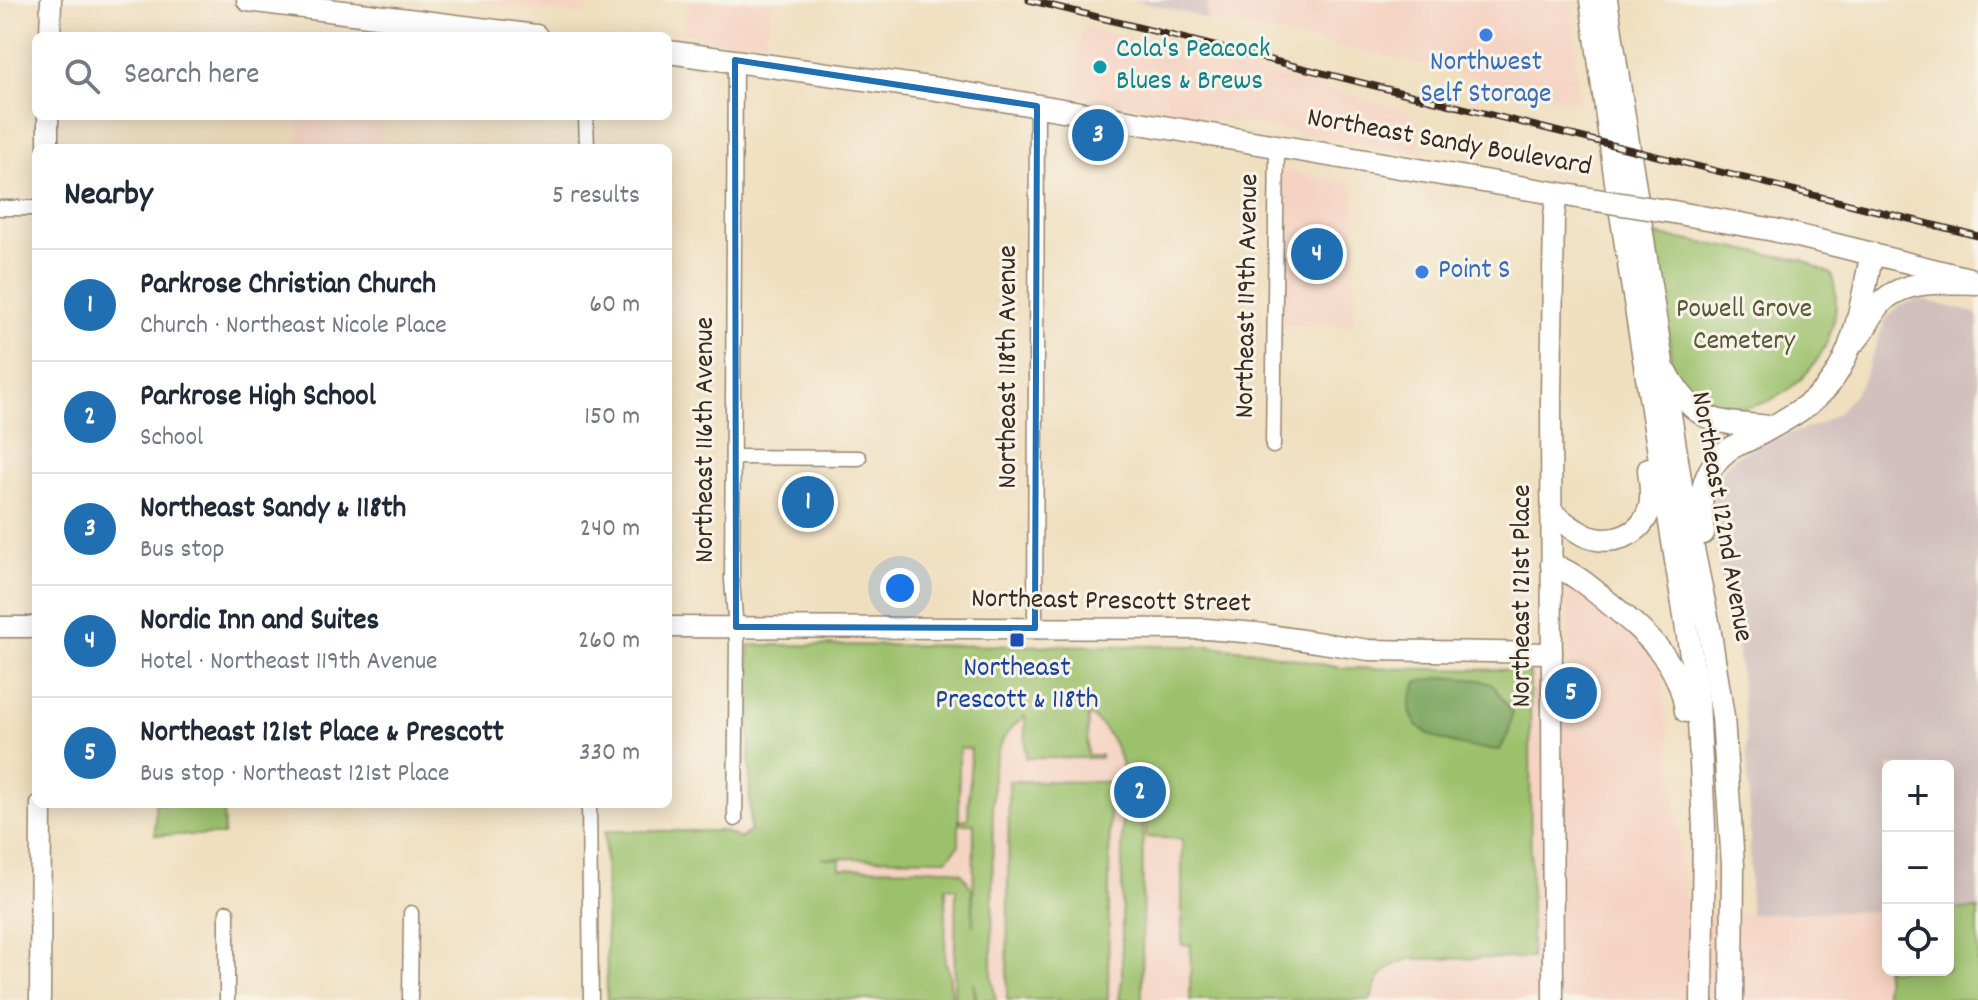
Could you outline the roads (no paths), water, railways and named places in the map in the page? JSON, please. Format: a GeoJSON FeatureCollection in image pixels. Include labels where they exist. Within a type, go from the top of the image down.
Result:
{"type":"FeatureCollection","features":[{"type":"Feature","properties":{"kind":"main road"},"geometry":{"type":"LineString","coordinates":[[248,0],[504,32]]}},
{"type":"Feature","properties":{"kind":"main road","name":"Northeast 122nd Avenue"},"geometry":{"type":"LineString","coordinates":[[1591,0],[1616,182],[1698,699],[1704,827],[1702,1000]]}},
{"type":"Feature","properties":{"kind":"main road","name":"Northeast 122nd Avenue"},"geometry":{"type":"LineString","coordinates":[[1606,0],[1718,684],[1729,780],[1733,874],[1732,1000]]}},
{"type":"Feature","properties":{"kind":"main road","name":"Northeast Sandy Boulevard"},"geometry":{"type":"LineString","coordinates":[[672,52],[930,88],[1673,212],[1774,230],[1872,254]]}},
{"type":"Feature","properties":{"kind":"main road"},"geometry":{"type":"LineString","coordinates":[[1697,570],[1703,539],[1700,499],[1707,474],[1728,450],[1757,436],[1825,390],[1849,347],[1872,254]]}},
{"type":"Feature","properties":{"kind":"main road"},"geometry":{"type":"LineString","coordinates":[[1849,347],[1866,329],[1878,306],[1909,287],[1933,282],[1978,282]]}},
{"type":"Feature","properties":{"kind":"main road"},"geometry":{"type":"LineString","coordinates":[[1664,368],[1679,395],[1704,416],[1737,426],[1770,427]]}},
{"type":"Feature","properties":{"kind":"main road"},"geometry":{"type":"LineString","coordinates":[[1552,513],[1585,536],[1600,540],[1629,535],[1641,527],[1651,504],[1648,460],[1656,429]]}},
{"type":"Feature","properties":{"kind":"main road"},"geometry":{"type":"LineString","coordinates":[[1552,565],[1571,572],[1648,635],[1674,670],[1682,690],[1689,750],[1704,827]]}},
{"type":"Feature","properties":{"kind":"street"},"geometry":{"type":"LineString","coordinates":[[50,32],[51,0]]}},
{"type":"Feature","properties":{"kind":"street","name":"Northeast 116th Avenue"},"geometry":{"type":"LineString","coordinates":[[735,60],[732,580],[736,627],[735,819]]}},
{"type":"Feature","properties":{"kind":"street","name":"Northeast 118th Avenue"},"geometry":{"type":"LineString","coordinates":[[1035,628],[1037,106]]}},
{"type":"Feature","properties":{"kind":"street"},"geometry":{"type":"LineString","coordinates":[[48,120],[48,144]]}},
{"type":"Feature","properties":{"kind":"street"},"geometry":{"type":"LineString","coordinates":[[586,120],[587,144]]}},
{"type":"Feature","properties":{"kind":"street","name":"Northeast 119th Avenue"},"geometry":{"type":"LineString","coordinates":[[1273,446],[1277,146]]}},
{"type":"Feature","properties":{"kind":"street","name":"Northeast 121st Place"},"geometry":{"type":"LineString","coordinates":[[1553,1000],[1552,513],[1554,217],[1557,193]]}},
{"type":"Feature","properties":{"kind":"street"},"geometry":{"type":"LineString","coordinates":[[0,208],[32,208]]}},
{"type":"Feature","properties":{"kind":"street","name":"Northeast Sandy Boulevard"},"geometry":{"type":"LineString","coordinates":[[1872,254],[1978,282]]}},
{"type":"Feature","properties":{"kind":"street"},"geometry":{"type":"LineString","coordinates":[[733,457],[859,458]]}},
{"type":"Feature","properties":{"kind":"street"},"geometry":{"type":"LineString","coordinates":[[0,627],[32,627]]}},
{"type":"Feature","properties":{"kind":"street","name":"Northeast Prescott Street"},"geometry":{"type":"LineString","coordinates":[[672,627],[1206,629],[1268,634],[1369,650],[1552,653]]}},
{"type":"Feature","properties":{"kind":"street"},"geometry":{"type":"LineString","coordinates":[[40,1000],[41,808]]}},
{"type":"Feature","properties":{"kind":"street"},"geometry":{"type":"LineString","coordinates":[[589,808],[591,1000]]}},
{"type":"Feature","properties":{"kind":"street"},"geometry":{"type":"LineString","coordinates":[[227,912],[227,1000]]}},
{"type":"Feature","properties":{"kind":"street"},"geometry":{"type":"LineString","coordinates":[[410,1000],[411,913]]}},
{"type":"Feature","properties":{"kind":"railway"},"geometry":{"type":"LineString","coordinates":[[1029,0],[1978,236]]}},
{"type":"Feature","properties":{"kind":"place","name":"Northwest Self Storage"},"geometry":{"type":"Point","coordinates":[1486,35]}},
{"type":"Feature","properties":{"kind":"place","name":"Cola's Peacock Blues & Brews"},"geometry":{"type":"Point","coordinates":[1100,67]}},
{"type":"Feature","properties":{"kind":"place","name":"Northeast Sandy & 118th"},"geometry":{"type":"Point","coordinates":[1098,135]}},
{"type":"Feature","properties":{"kind":"place","name":"Nordic Inn and Suites"},"geometry":{"type":"Point","coordinates":[1317,254]}},
{"type":"Feature","properties":{"kind":"place","name":"Point S"},"geometry":{"type":"Point","coordinates":[1422,272]}},
{"type":"Feature","properties":{"kind":"place","name":"Parkrose Christian Church"},"geometry":{"type":"Point","coordinates":[808,502]}},
{"type":"Feature","properties":{"kind":"place","name":"Northeast Prescott & 118th"},"geometry":{"type":"Point","coordinates":[1017,640]}},
{"type":"Feature","properties":{"kind":"place","name":"Northeast 121st Place & Prescott"},"geometry":{"type":"Point","coordinates":[1571,693]}},
{"type":"Feature","properties":{"kind":"place","name":"Parkrose High School"},"geometry":{"type":"Point","coordinates":[1140,792]}},
{"type":"Feature","properties":{"kind":"park label","name":"Powell Grove Cemetery"},"geometry":{"type":"Point","coordinates":[1744,327]}}]}
